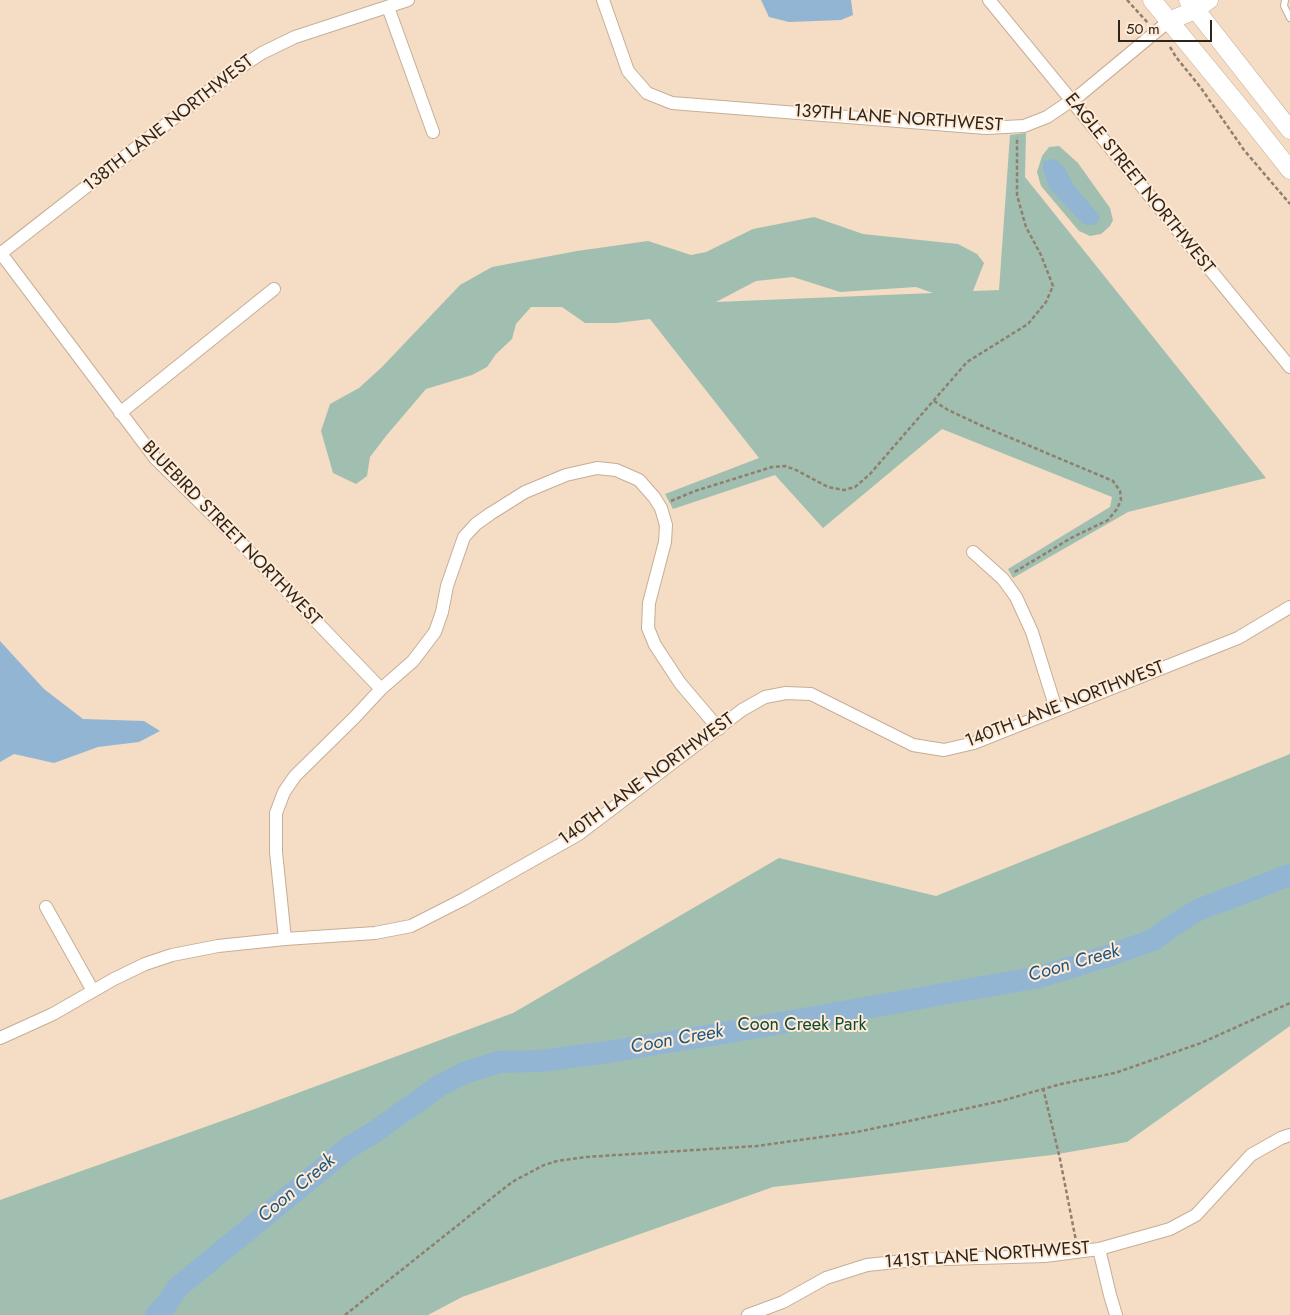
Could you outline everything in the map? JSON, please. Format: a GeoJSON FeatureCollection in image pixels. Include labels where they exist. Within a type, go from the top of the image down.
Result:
{"type":"FeatureCollection","features":[{"type":"Feature","properties":{"kind":"main road"},"geometry":{"type":"LineString","coordinates":[[1152,0],[1254,123],[1290,170]]}},
{"type":"Feature","properties":{"kind":"main road"},"geometry":{"type":"LineString","coordinates":[[1170,20],[1193,3],[1290,130]]}},
{"type":"Feature","properties":{"kind":"street","name":"138TH LANE NORTHWEST"},"geometry":{"type":"LineString","coordinates":[[0,253],[232,72],[262,53],[295,37],[408,0]]}},
{"type":"Feature","properties":{"kind":"street","name":"139TH LANE NORTHWEST"},"geometry":{"type":"LineString","coordinates":[[602,0],[628,72],[647,93],[672,103],[986,128],[1024,126],[1047,118],[1071,101],[1170,20]]}},
{"type":"Feature","properties":{"kind":"street","name":"EAGLE STREET NORTHWEST"},"geometry":{"type":"LineString","coordinates":[[989,0],[1290,367]]}},
{"type":"Feature","properties":{"kind":"street"},"geometry":{"type":"LineString","coordinates":[[388,7],[433,132]]}},
{"type":"Feature","properties":{"kind":"street","name":"BLUEBIRD STREET NORTHWEST"},"geometry":{"type":"LineString","coordinates":[[0,253],[155,458],[240,542],[381,689]]}},
{"type":"Feature","properties":{"kind":"street"},"geometry":{"type":"LineString","coordinates":[[120,414],[274,289]]}},
{"type":"Feature","properties":{"kind":"street"},"geometry":{"type":"LineString","coordinates":[[285,939],[276,852],[276,813],[284,792],[295,776],[381,689],[413,661],[435,632],[442,612],[447,586],[464,537],[476,524],[525,492],[566,475],[598,468],[616,470],[639,480],[658,502],[666,525],[665,542],[649,604],[648,628],[655,645],[680,683],[719,729]]}},
{"type":"Feature","properties":{"kind":"street"},"geometry":{"type":"LineString","coordinates":[[973,552],[1003,579],[1016,597],[1026,617],[1056,709]]}},
{"type":"Feature","properties":{"kind":"street","name":"140TH LANE NORTHWEST"},"geometry":{"type":"LineString","coordinates":[[0,1038],[53,1014],[145,964],[172,955],[218,946],[375,932],[411,926],[464,899],[579,834],[742,710],[765,698],[786,693],[811,694],[913,745],[944,750],[974,743],[1238,638],[1290,607]]}},
{"type":"Feature","properties":{"kind":"street"},"geometry":{"type":"LineString","coordinates":[[46,908],[93,991]]}},
{"type":"Feature","properties":{"kind":"street","name":"141ST LANE NORTHWEST"},"geometry":{"type":"LineString","coordinates":[[748,1315],[783,1302],[826,1278],[867,1265],[914,1260],[1045,1256],[1099,1249],[1170,1229],[1196,1215],[1251,1156],[1281,1138],[1290,1135]]}},
{"type":"Feature","properties":{"kind":"street"},"geometry":{"type":"LineString","coordinates":[[1099,1249],[1116,1315]]}},
{"type":"Feature","properties":{"kind":"lane"},"geometry":{"type":"LineString","coordinates":[[1285,0],[1284,6],[1290,18]]}},
{"type":"Feature","properties":{"kind":"path"},"geometry":{"type":"LineString","coordinates":[[1127,0],[1142,18]]}},
{"type":"Feature","properties":{"kind":"path"},"geometry":{"type":"LineString","coordinates":[[1170,46],[1244,150],[1290,204]]}},
{"type":"Feature","properties":{"kind":"path"},"geometry":{"type":"LineString","coordinates":[[658,502],[674,499],[772,467],[785,466],[828,487],[844,490],[855,487],[870,474],[967,362],[1028,324],[1046,302],[1053,286],[1041,254],[1026,227],[1017,195],[1017,140]]}},
{"type":"Feature","properties":{"kind":"path"},"geometry":{"type":"LineString","coordinates":[[934,400],[948,410],[980,426],[1112,481],[1120,491],[1117,509],[1108,520],[1071,538],[1003,579]]}},
{"type":"Feature","properties":{"kind":"path"},"geometry":{"type":"LineString","coordinates":[[345,1315],[512,1182],[544,1165],[556,1161],[586,1156],[757,1146],[857,1132],[1001,1101],[1043,1088],[1116,1073],[1201,1043],[1290,1003]]}},
{"type":"Feature","properties":{"kind":"path"},"geometry":{"type":"LineString","coordinates":[[1043,1088],[1060,1159],[1077,1251]]}},
{"type":"Feature","properties":{"kind":"green space"},"geometry":{"type":"Polygon","coordinates":[[[1026,133],[1025,177],[1266,478],[1128,512],[1013,578],[1008,569],[1110,507],[1112,497],[942,429],[823,528],[775,475],[673,509],[665,494],[759,458],[650,319],[616,323],[585,323],[562,307],[531,307],[516,324],[512,339],[496,354],[487,367],[472,375],[426,389],[370,457],[367,476],[356,484],[333,473],[321,431],[330,404],[359,388],[382,367],[460,285],[492,267],[577,251],[648,241],[691,255],[706,252],[753,229],[814,217],[863,234],[958,244],[977,254],[984,263],[973,291],[999,290],[1010,135],[1026,133]],[[793,277],[756,281],[716,302],[933,293],[916,287],[840,292],[793,277]]]}},
{"type":"Feature","properties":{"kind":"green space"},"geometry":{"type":"Polygon","coordinates":[[[1059,146],[1078,163],[1110,208],[1113,220],[1110,226],[1101,234],[1090,236],[1079,231],[1041,186],[1037,172],[1042,156],[1049,147],[1059,146]]]}},
{"type":"Feature","properties":{"kind":"green space","name":"Coon Creek Park"},"geometry":{"type":"Polygon","coordinates":[[[1290,754],[1290,1026],[1127,1142],[1052,1155],[773,1187],[462,1297],[428,1315],[0,1315],[0,1200],[233,1117],[513,1013],[779,858],[936,896],[1290,754]]]}},
{"type":"Feature","properties":{"kind":"water"},"geometry":{"type":"Polygon","coordinates":[[[761,0],[851,0],[853,15],[841,20],[789,22],[769,17],[761,0]]]}},
{"type":"Feature","properties":{"kind":"water"},"geometry":{"type":"Polygon","coordinates":[[[1055,159],[1064,167],[1074,186],[1100,216],[1096,225],[1083,224],[1050,189],[1043,170],[1043,161],[1055,159]]]}},
{"type":"Feature","properties":{"kind":"water"},"geometry":{"type":"Polygon","coordinates":[[[0,641],[44,689],[83,719],[144,721],[160,731],[139,742],[98,747],[54,763],[14,754],[0,762],[0,641]]]}},
{"type":"Feature","properties":{"kind":"waterway","name":"Coon Creek"},"geometry":{"type":"LineString","coordinates":[[156,1315],[167,1304],[177,1288],[348,1148],[373,1133],[439,1086],[464,1073],[499,1062],[541,1061],[608,1052],[1039,977],[1153,940],[1198,910],[1290,875]]}}]}
